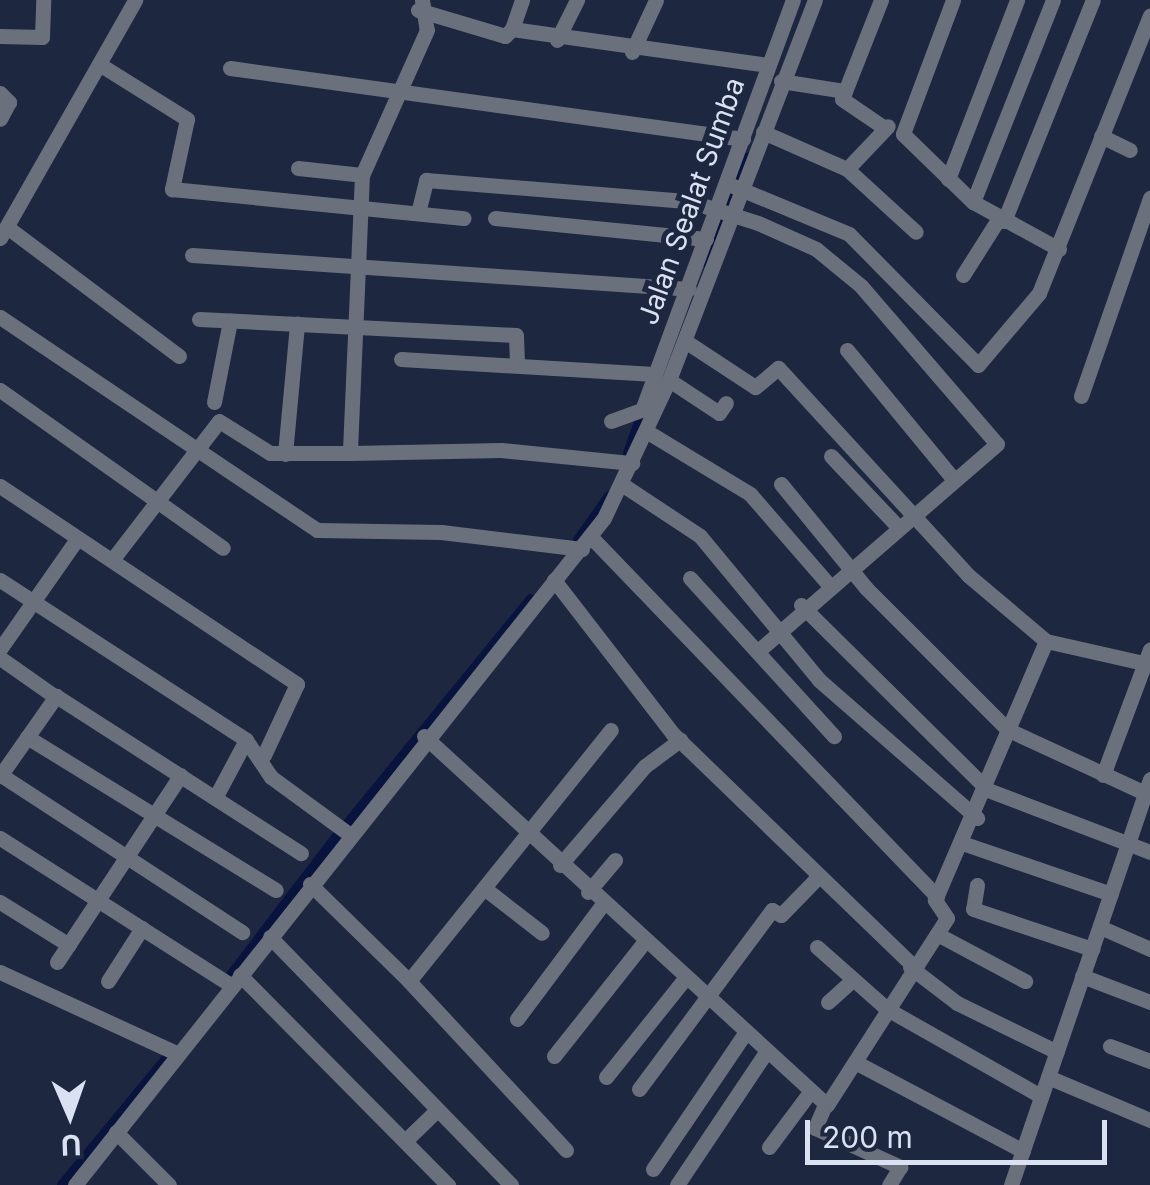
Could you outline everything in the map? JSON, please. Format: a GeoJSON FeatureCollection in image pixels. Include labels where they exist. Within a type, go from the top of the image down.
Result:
{"type":"FeatureCollection","features":[{"type":"Feature","properties":{"kind":"street"},"geometry":{"type":"LineString","coordinates":[[0,36],[42,38],[43,0]]}},
{"type":"Feature","properties":{"kind":"street"},"geometry":{"type":"LineString","coordinates":[[135,0],[4,232],[179,356]]}},
{"type":"Feature","properties":{"kind":"street"},"geometry":{"type":"LineString","coordinates":[[420,5],[505,36],[512,30],[522,0]]}},
{"type":"Feature","properties":{"kind":"street"},"geometry":{"type":"LineString","coordinates":[[557,40],[577,0]]}},
{"type":"Feature","properties":{"kind":"street"},"geometry":{"type":"LineString","coordinates":[[632,52],[656,0]]}},
{"type":"Feature","properties":{"kind":"street","name":"Jalan Sealat Sumba"},"geometry":{"type":"LineString","coordinates":[[75,1185],[424,736],[586,543],[623,486],[625,463],[647,420],[691,296],[706,239],[725,213],[743,139],[793,0]]}},
{"type":"Feature","properties":{"kind":"street"},"geometry":{"type":"LineString","coordinates":[[815,0],[764,132],[734,186],[849,234],[975,366],[1017,329],[1059,249],[1150,15]]}},
{"type":"Feature","properties":{"kind":"street"},"geometry":{"type":"LineString","coordinates":[[881,0],[842,98],[882,127],[903,134],[974,202],[1059,249]]}},
{"type":"Feature","properties":{"kind":"street"},"geometry":{"type":"LineString","coordinates":[[903,134],[953,0]]}},
{"type":"Feature","properties":{"kind":"street"},"geometry":{"type":"LineString","coordinates":[[948,179],[1018,0]]}},
{"type":"Feature","properties":{"kind":"street"},"geometry":{"type":"LineString","coordinates":[[974,202],[1053,0]]}},
{"type":"Feature","properties":{"kind":"street"},"geometry":{"type":"LineString","coordinates":[[963,275],[1002,220],[1093,0]]}},
{"type":"Feature","properties":{"kind":"street"},"geometry":{"type":"LineString","coordinates":[[350,454],[353,268],[362,174],[427,30],[420,5]]}},
{"type":"Feature","properties":{"kind":"street"},"geometry":{"type":"LineString","coordinates":[[512,30],[632,52],[767,65]]}},
{"type":"Feature","properties":{"kind":"street"},"geometry":{"type":"LineString","coordinates":[[99,64],[187,119],[172,189],[419,208],[464,218]]}},
{"type":"Feature","properties":{"kind":"street"},"geometry":{"type":"LineString","coordinates":[[230,68],[743,139]]}},
{"type":"Feature","properties":{"kind":"street"},"geometry":{"type":"LineString","coordinates":[[781,80],[810,92],[822,81],[845,91]]}},
{"type":"Feature","properties":{"kind":"street"},"geometry":{"type":"LineString","coordinates":[[0,94],[9,102],[0,118]]}},
{"type":"Feature","properties":{"kind":"street"},"geometry":{"type":"LineString","coordinates":[[847,169],[882,127]]}},
{"type":"Feature","properties":{"kind":"street"},"geometry":{"type":"LineString","coordinates":[[764,132],[847,169],[916,232]]}},
{"type":"Feature","properties":{"kind":"street"},"geometry":{"type":"LineString","coordinates":[[1101,136],[1130,150]]}},
{"type":"Feature","properties":{"kind":"street"},"geometry":{"type":"LineString","coordinates":[[298,168],[362,174]]}},
{"type":"Feature","properties":{"kind":"street"},"geometry":{"type":"LineString","coordinates":[[419,208],[426,180],[725,213],[816,249],[861,286],[997,444],[849,570],[801,605],[759,650]]}},
{"type":"Feature","properties":{"kind":"street"},"geometry":{"type":"LineString","coordinates":[[1081,396],[1144,230],[1150,198]]}},
{"type":"Feature","properties":{"kind":"street"},"geometry":{"type":"LineString","coordinates":[[661,377],[685,342],[691,296],[725,213]]}},
{"type":"Feature","properties":{"kind":"street"},"geometry":{"type":"LineString","coordinates":[[494,218],[706,239]]}},
{"type":"Feature","properties":{"kind":"street"},"geometry":{"type":"LineString","coordinates":[[192,255],[691,296]]}},
{"type":"Feature","properties":{"kind":"street"},"geometry":{"type":"LineString","coordinates":[[0,317],[195,452],[324,531],[441,532],[586,543],[937,896],[948,916],[911,966],[815,1128],[900,1167],[889,1185]]}},
{"type":"Feature","properties":{"kind":"street"},"geometry":{"type":"LineString","coordinates":[[200,320],[516,335],[517,366]]}},
{"type":"Feature","properties":{"kind":"street"},"geometry":{"type":"LineString","coordinates":[[214,402],[230,321]]}},
{"type":"Feature","properties":{"kind":"street"},"geometry":{"type":"LineString","coordinates":[[284,454],[296,324]]}},
{"type":"Feature","properties":{"kind":"street"},"geometry":{"type":"LineString","coordinates":[[685,342],[755,387],[778,368],[917,511],[1000,607],[1046,641],[1147,656],[1103,775]]}},
{"type":"Feature","properties":{"kind":"street"},"geometry":{"type":"LineString","coordinates":[[847,350],[954,480]]}},
{"type":"Feature","properties":{"kind":"street"},"geometry":{"type":"LineString","coordinates":[[401,359],[661,377],[719,413],[726,404]]}},
{"type":"Feature","properties":{"kind":"street"},"geometry":{"type":"LineString","coordinates":[[0,390],[223,548]]}},
{"type":"Feature","properties":{"kind":"street"},"geometry":{"type":"LineString","coordinates":[[610,421],[647,420],[750,494],[828,585]]}},
{"type":"Feature","properties":{"kind":"street"},"geometry":{"type":"LineString","coordinates":[[112,560],[152,501],[219,422],[284,454],[501,450],[625,463]]}},
{"type":"Feature","properties":{"kind":"street"},"geometry":{"type":"LineString","coordinates":[[831,456],[899,528]]}},
{"type":"Feature","properties":{"kind":"street"},"geometry":{"type":"LineString","coordinates":[[781,484],[849,570],[1009,729],[1103,775],[1147,786],[1011,1185]]}},
{"type":"Feature","properties":{"kind":"street"},"geometry":{"type":"LineString","coordinates":[[0,486],[297,684],[264,755]]}},
{"type":"Feature","properties":{"kind":"street"},"geometry":{"type":"LineString","coordinates":[[623,486],[700,536],[779,625],[819,680],[976,818]]}},
{"type":"Feature","properties":{"kind":"street"},"geometry":{"type":"LineString","coordinates":[[0,649],[77,539]]}},
{"type":"Feature","properties":{"kind":"street"},"geometry":{"type":"LineString","coordinates":[[690,578],[834,736]]}},
{"type":"Feature","properties":{"kind":"street"},"geometry":{"type":"LineString","coordinates":[[0,580],[246,740],[264,755],[271,778],[349,834]]}},
{"type":"Feature","properties":{"kind":"street"},"geometry":{"type":"LineString","coordinates":[[554,580],[680,740],[816,878],[957,1003],[1057,1052]]}},
{"type":"Feature","properties":{"kind":"street"},"geometry":{"type":"LineString","coordinates":[[801,605],[988,790],[1150,852]]}},
{"type":"Feature","properties":{"kind":"street"},"geometry":{"type":"LineString","coordinates":[[937,896],[966,844],[1046,641]]}},
{"type":"Feature","properties":{"kind":"street"},"geometry":{"type":"LineString","coordinates":[[0,658],[301,853]]}},
{"type":"Feature","properties":{"kind":"street"},"geometry":{"type":"LineString","coordinates":[[54,696],[27,737],[7,750],[0,775],[242,932]]}},
{"type":"Feature","properties":{"kind":"street"},"geometry":{"type":"LineString","coordinates":[[409,981],[611,730]]}},
{"type":"Feature","properties":{"kind":"street"},"geometry":{"type":"LineString","coordinates":[[424,736],[642,946],[807,1096],[824,1107]]}},
{"type":"Feature","properties":{"kind":"street"},"geometry":{"type":"LineString","coordinates":[[27,737],[276,890]]}},
{"type":"Feature","properties":{"kind":"street"},"geometry":{"type":"LineString","coordinates":[[215,798],[246,740]]}},
{"type":"Feature","properties":{"kind":"street"},"geometry":{"type":"LineString","coordinates":[[560,866],[644,766],[680,740]]}},
{"type":"Feature","properties":{"kind":"street"},"geometry":{"type":"LineString","coordinates":[[57,962],[182,775]]}},
{"type":"Feature","properties":{"kind":"street"},"geometry":{"type":"LineString","coordinates":[[0,838],[142,928],[235,980],[448,1185]]}},
{"type":"Feature","properties":{"kind":"street"},"geometry":{"type":"LineString","coordinates":[[966,844],[1111,894]]}},
{"type":"Feature","properties":{"kind":"street"},"geometry":{"type":"LineString","coordinates":[[588,892],[614,860]]}},
{"type":"Feature","properties":{"kind":"street"},"geometry":{"type":"LineString","coordinates":[[640,1089],[702,998],[772,910],[781,914],[816,878]]}},
{"type":"Feature","properties":{"kind":"street"},"geometry":{"type":"LineString","coordinates":[[310,884],[409,981],[566,1150]]}},
{"type":"Feature","properties":{"kind":"street"},"geometry":{"type":"LineString","coordinates":[[977,885],[972,909],[1092,949]]}},
{"type":"Feature","properties":{"kind":"street"},"geometry":{"type":"LineString","coordinates":[[484,888],[542,933]]}},
{"type":"Feature","properties":{"kind":"street"},"geometry":{"type":"LineString","coordinates":[[0,902],[69,944]]}},
{"type":"Feature","properties":{"kind":"street"},"geometry":{"type":"LineString","coordinates":[[517,1019],[602,905]]}},
{"type":"Feature","properties":{"kind":"street"},"geometry":{"type":"LineString","coordinates":[[108,980],[142,928]]}},
{"type":"Feature","properties":{"kind":"street"},"geometry":{"type":"LineString","coordinates":[[1100,928],[1150,948]]}},
{"type":"Feature","properties":{"kind":"street"},"geometry":{"type":"LineString","coordinates":[[937,934],[1025,981]]}},
{"type":"Feature","properties":{"kind":"street"},"geometry":{"type":"LineString","coordinates":[[270,937],[510,1185]]}},
{"type":"Feature","properties":{"kind":"street"},"geometry":{"type":"LineString","coordinates":[[554,1056],[642,946]]}},
{"type":"Feature","properties":{"kind":"street"},"geometry":{"type":"LineString","coordinates":[[818,947],[851,981],[887,1009],[1042,1096]]}},
{"type":"Feature","properties":{"kind":"street"},"geometry":{"type":"LineString","coordinates":[[0,972],[178,1054]]}},
{"type":"Feature","properties":{"kind":"street"},"geometry":{"type":"LineString","coordinates":[[1082,976],[1150,1002]]}},
{"type":"Feature","properties":{"kind":"street"},"geometry":{"type":"LineString","coordinates":[[606,1076],[683,981]]}},
{"type":"Feature","properties":{"kind":"street"},"geometry":{"type":"LineString","coordinates":[[828,1002],[851,981]]}},
{"type":"Feature","properties":{"kind":"street"},"geometry":{"type":"LineString","coordinates":[[654,1169],[744,1036]]}},
{"type":"Feature","properties":{"kind":"street"},"geometry":{"type":"LineString","coordinates":[[1110,1046],[1150,1062]]}},
{"type":"Feature","properties":{"kind":"street"},"geometry":{"type":"LineString","coordinates":[[677,1185],[764,1055]]}},
{"type":"Feature","properties":{"kind":"street"},"geometry":{"type":"LineString","coordinates":[[855,1062],[1023,1151]]}},
{"type":"Feature","properties":{"kind":"street"},"geometry":{"type":"LineString","coordinates":[[1048,1078],[1150,1120]]}},
{"type":"Feature","properties":{"kind":"street"},"geometry":{"type":"LineString","coordinates":[[769,1147],[807,1096]]}},
{"type":"Feature","properties":{"kind":"street"},"geometry":{"type":"LineString","coordinates":[[405,1141],[437,1110]]}},
{"type":"Feature","properties":{"kind":"street"},"geometry":{"type":"LineString","coordinates":[[116,1132],[169,1185]]}},
{"type":"Feature","properties":{"kind":"waterway"},"geometry":{"type":"LineString","coordinates":[[704,262],[747,158]]}},
{"type":"Feature","properties":{"kind":"waterway"},"geometry":{"type":"LineString","coordinates":[[628,453],[644,408]]}},
{"type":"Feature","properties":{"kind":"waterway"},"geometry":{"type":"LineString","coordinates":[[578,540],[609,496]]}},
{"type":"Feature","properties":{"kind":"waterway"},"geometry":{"type":"LineString","coordinates":[[348,823],[531,599]]}},
{"type":"Feature","properties":{"kind":"waterway"},"geometry":{"type":"LineString","coordinates":[[231,975],[337,836]]}},
{"type":"Feature","properties":{"kind":"waterway"},"geometry":{"type":"LineString","coordinates":[[62,1185],[166,1059]]}}]}
